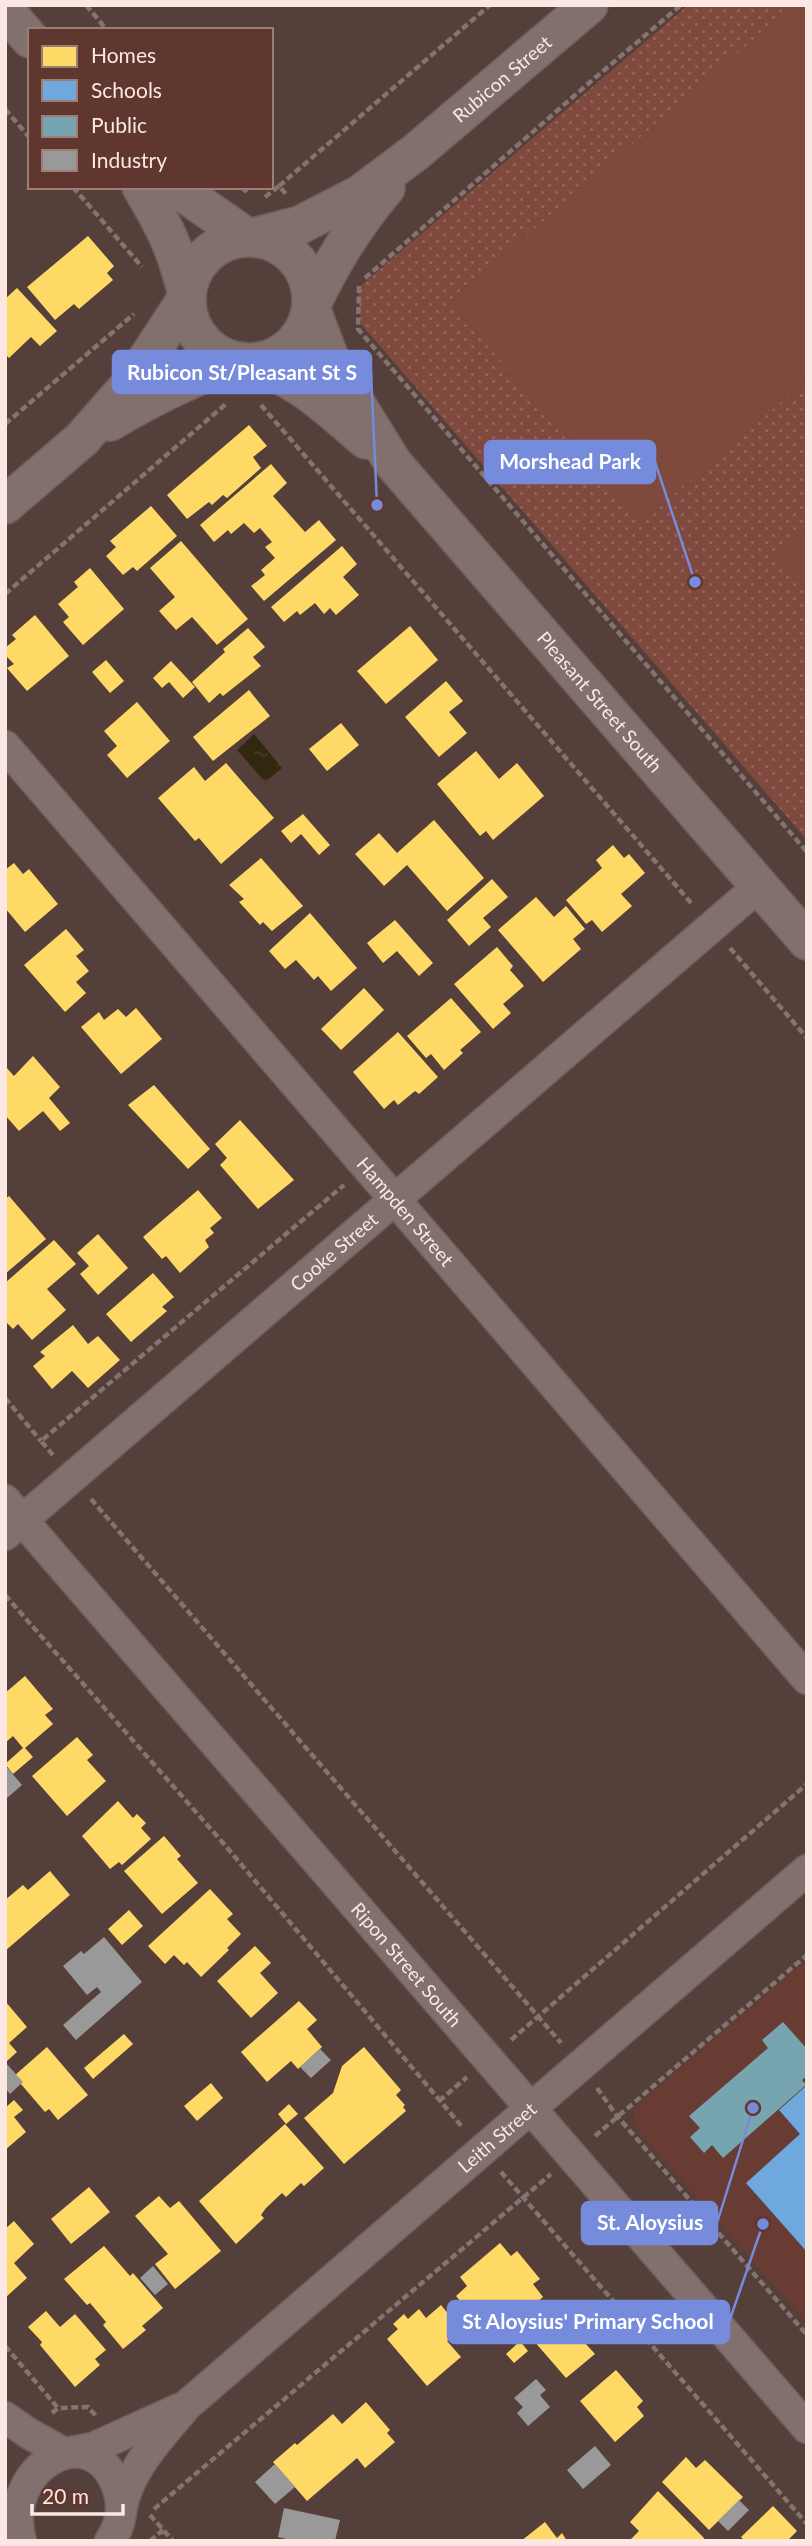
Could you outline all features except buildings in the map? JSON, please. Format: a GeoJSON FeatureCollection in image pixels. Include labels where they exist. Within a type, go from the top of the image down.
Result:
{"type":"FeatureCollection","features":[{"type":"Feature","properties":{"kind":"street","name":"Rubicon Street"},"geometry":{"type":"LineString","coordinates":[[250,237],[291,228],[342,205],[416,152],[589,5]]}},
{"type":"Feature","properties":{"kind":"street"},"geometry":{"type":"LineString","coordinates":[[5,10],[28,37]]}},
{"type":"Feature","properties":{"kind":"street","name":"Rubicon Street"},"geometry":{"type":"LineString","coordinates":[[311,306],[354,229],[416,152]]}},
{"type":"Feature","properties":{"kind":"street"},"geometry":{"type":"LineString","coordinates":[[142,189],[171,241],[187,297],[191,324],[201,340],[215,352],[241,361]]}},
{"type":"Feature","properties":{"kind":"street"},"geometry":{"type":"LineString","coordinates":[[82,439],[194,377],[241,361],[271,358],[288,348],[305,327],[311,306],[311,290],[307,276],[296,258],[280,245],[250,237],[178,189]]}},
{"type":"Feature","properties":{"kind":"street"},"geometry":{"type":"LineString","coordinates":[[5,505],[82,439],[132,382],[187,297],[192,274],[204,257],[227,241],[250,237]]}},
{"type":"Feature","properties":{"kind":"street","name":"Pleasant Street South"},"geometry":{"type":"LineString","coordinates":[[311,306],[333,366],[393,463],[807,941]]}},
{"type":"Feature","properties":{"kind":"street","name":"Pleasant Street South"},"geometry":{"type":"LineString","coordinates":[[241,361],[273,370],[296,382],[393,463]]}},
{"type":"Feature","properties":{"kind":"street","name":"Hampden Street"},"geometry":{"type":"LineString","coordinates":[[5,746],[807,1679]]}},
{"type":"Feature","properties":{"kind":"street","name":"Cooke Street"},"geometry":{"type":"LineString","coordinates":[[11,1519],[72,1477],[759,886]]}},
{"type":"Feature","properties":{"kind":"street","name":"Ripon Street South"},"geometry":{"type":"LineString","coordinates":[[11,1519],[489,2059],[807,2428]]}},
{"type":"Feature","properties":{"kind":"street","name":"Leith Street"},"geometry":{"type":"LineString","coordinates":[[119,2528],[123,2497],[132,2475],[186,2406],[807,1870]]}},
{"type":"Feature","properties":{"kind":"street","name":"Leith Street"},"geometry":{"type":"LineString","coordinates":[[9,2512],[15,2487],[27,2468],[40,2459],[93,2448],[186,2406]]}},
{"type":"Feature","properties":{"kind":"street"},"geometry":{"type":"LineString","coordinates":[[5,2417],[28,2433],[66,2452],[92,2458],[108,2472],[118,2490],[119,2528]]}},
{"type":"Feature","properties":{"kind":"street"},"geometry":{"type":"LineString","coordinates":[[5,2472],[9,2512],[21,2541]]}},
{"type":"Feature","properties":{"kind":"path"},"geometry":{"type":"LineString","coordinates":[[86,5],[105,28]]}},
{"type":"Feature","properties":{"kind":"path"},"geometry":{"type":"LineString","coordinates":[[279,186],[490,5]]}},
{"type":"Feature","properties":{"kind":"path"},"geometry":{"type":"LineString","coordinates":[[681,5],[359,284],[358,328],[807,852]]}},
{"type":"Feature","properties":{"kind":"path"},"geometry":{"type":"LineString","coordinates":[[5,109],[28,136]]}},
{"type":"Feature","properties":{"kind":"path"},"geometry":{"type":"LineString","coordinates":[[75,189],[148,273]]}},
{"type":"Feature","properties":{"kind":"path"},"geometry":{"type":"LineString","coordinates":[[5,424],[137,311]]}},
{"type":"Feature","properties":{"kind":"path"},"geometry":{"type":"LineString","coordinates":[[258,402],[807,1038]]}},
{"type":"Feature","properties":{"kind":"path"},"geometry":{"type":"LineString","coordinates":[[5,594],[221,408]]}},
{"type":"Feature","properties":{"kind":"path"},"geometry":{"type":"LineString","coordinates":[[41,1441],[366,1166]]}},
{"type":"Feature","properties":{"kind":"path"},"geometry":{"type":"LineString","coordinates":[[5,1398],[580,2064],[617,2116],[807,2335]]}},
{"type":"Feature","properties":{"kind":"path"},"geometry":{"type":"LineString","coordinates":[[5,1595],[224,1844],[439,2101],[807,2524]]}},
{"type":"Feature","properties":{"kind":"path"},"geometry":{"type":"LineString","coordinates":[[439,2101],[807,1784]]}},
{"type":"Feature","properties":{"kind":"path"},"geometry":{"type":"LineString","coordinates":[[617,2116],[807,1955]]}},
{"type":"Feature","properties":{"kind":"path"},"geometry":{"type":"LineString","coordinates":[[173,2541],[149,2513],[572,2157]]}},
{"type":"Feature","properties":{"kind":"path"},"geometry":{"type":"LineString","coordinates":[[5,2346],[58,2408]]}},
{"type":"Feature","properties":{"kind":"path"},"geometry":{"type":"LineString","coordinates":[[43,2421],[58,2408],[88,2407],[97,2417]]}},
{"type":"Feature","properties":{"kind":"path"},"geometry":{"type":"LineString","coordinates":[[150,2541],[163,2530]]}},
{"type":"Feature","properties":{"kind":"shaded area"},"geometry":{"type":"Polygon","coordinates":[[[688,5],[807,5],[807,840],[361,324],[358,288],[688,5]]]}},
{"type":"Feature","properties":{"kind":"shaded area"},"geometry":{"type":"Polygon","coordinates":[[[793,5],[807,5],[807,380],[641,522],[450,302],[793,5]]]}},
{"type":"Feature","properties":{"kind":"shaded area"},"geometry":{"type":"Polygon","coordinates":[[[807,529],[807,589],[777,555],[807,529]]]}},
{"type":"Feature","properties":{"kind":"shaded area"},"geometry":{"type":"Polygon","coordinates":[[[807,1959],[807,2323],[633,2125],[634,2108],[807,1959]]]}},
{"type":"Feature","properties":{"kind":"water"},"geometry":{"type":"Polygon","coordinates":[[[254,734],[282,768],[265,782],[237,750],[254,734]]]}},
{"type":"Feature","properties":{"kind":"place","name":"Rubicon St/Pleasant St S"},"geometry":{"type":"Point","coordinates":[377,505]}},
{"type":"Feature","properties":{"kind":"place","name":"Morshead Park"},"geometry":{"type":"Point","coordinates":[695,582]}},
{"type":"Feature","properties":{"kind":"place","name":"St. Aloysius"},"geometry":{"type":"Point","coordinates":[753,2108]}},
{"type":"Feature","properties":{"kind":"place","name":"St Aloysius' Primary School"},"geometry":{"type":"Point","coordinates":[763,2224]}}]}
